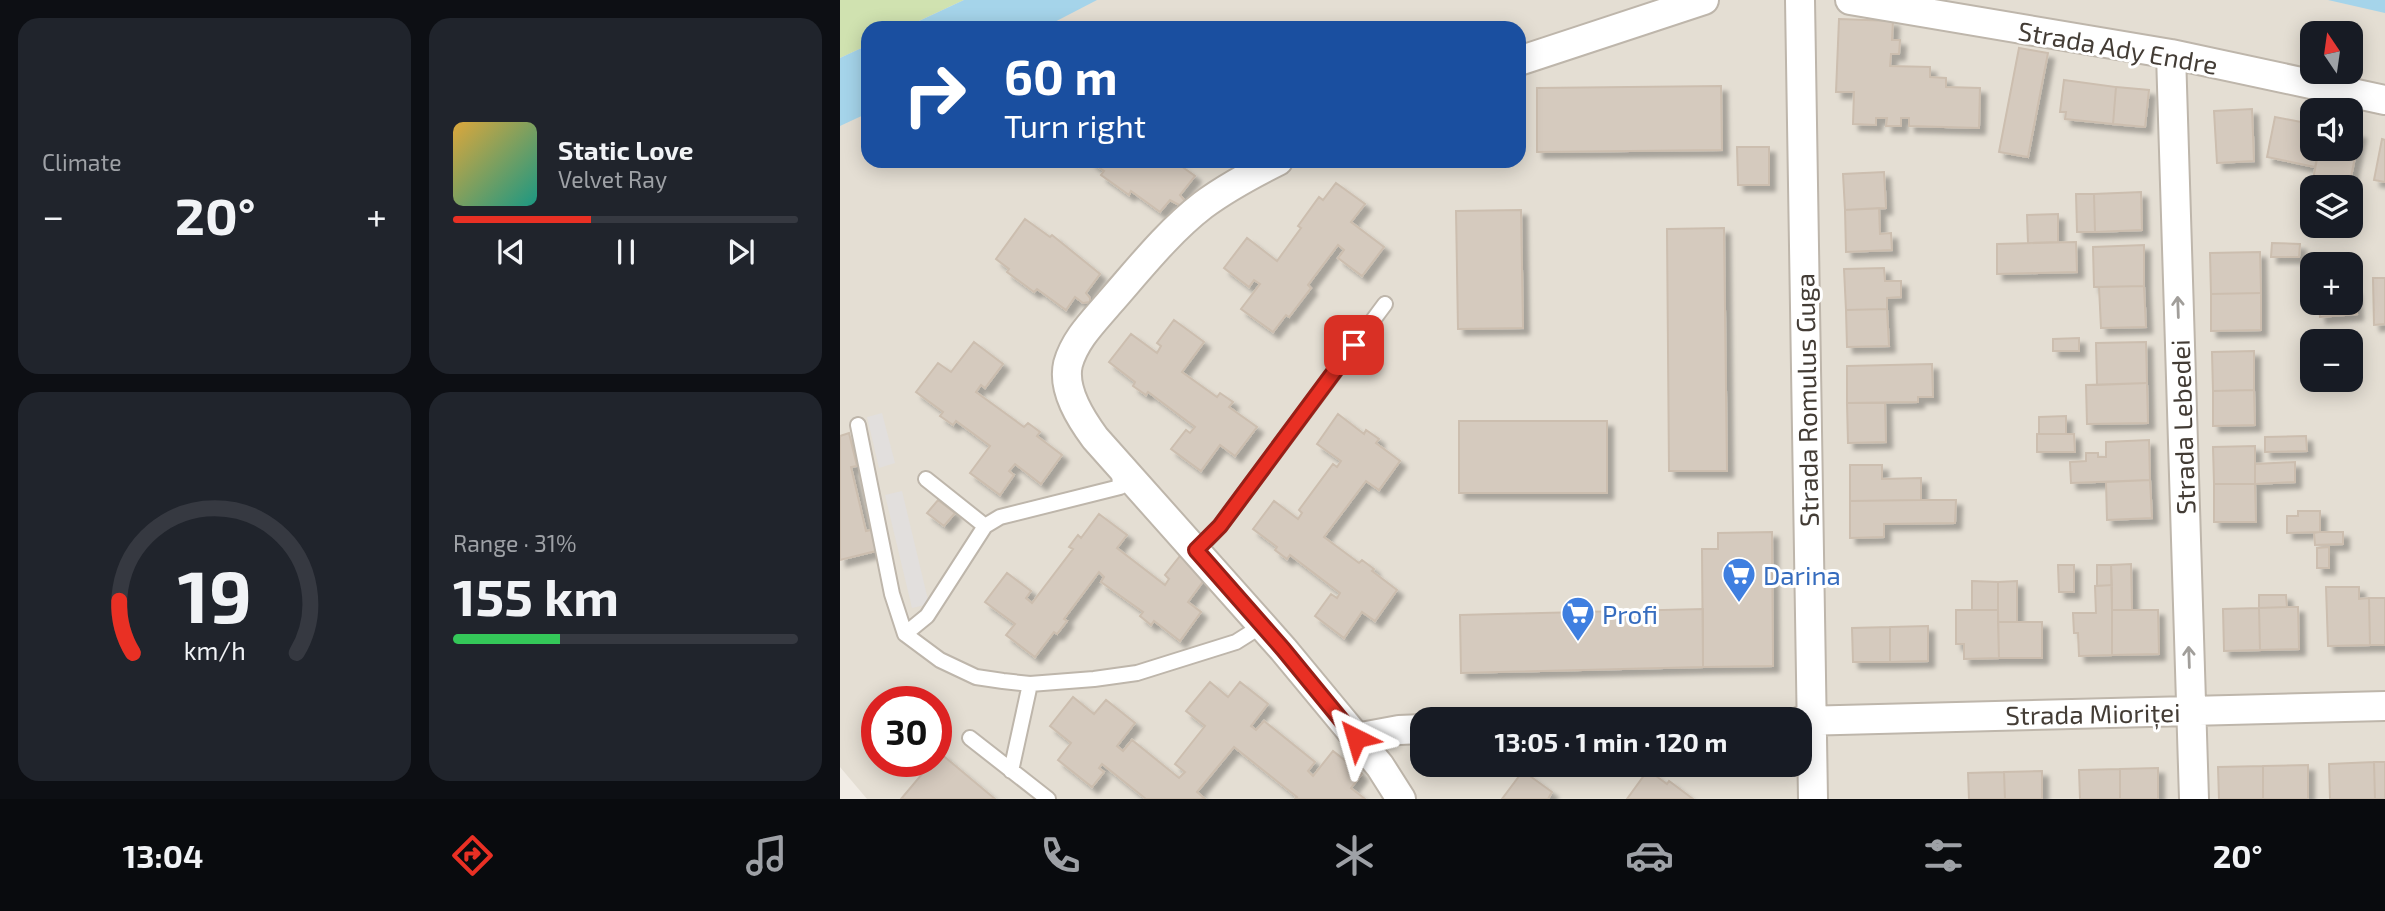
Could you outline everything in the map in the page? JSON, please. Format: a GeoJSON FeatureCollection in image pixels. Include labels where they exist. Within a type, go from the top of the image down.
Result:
{"type":"FeatureCollection","features":[{"type":"Feature","properties":{"kind":"street"},"geometry":{"type":"LineString","coordinates":[[1526,59],[1704,0]]}},
{"type":"Feature","properties":{"kind":"street","name":"Strada Romulus Guga"},"geometry":{"type":"LineString","coordinates":[[1800,0],[1807,707]]}},
{"type":"Feature","properties":{"kind":"street","name":"Strada Ady Endre"},"geometry":{"type":"LineString","coordinates":[[1850,0],[2171,54],[2385,100]]}},
{"type":"Feature","properties":{"kind":"street","name":"Strada Lebedei"},"geometry":{"type":"LineString","coordinates":[[2171,54],[2194,799]]}},
{"type":"Feature","properties":{"kind":"street"},"geometry":{"type":"LineString","coordinates":[[1265,168],[1203,205],[1171,234],[1079,339],[1068,366],[1072,399],[1081,419],[1118,465],[1257,620],[1380,766],[1401,799]]}},
{"type":"Feature","properties":{"kind":"street","name":"Strada Mioriței"},"geometry":{"type":"LineString","coordinates":[[1812,721],[2385,706]]}},
{"type":"Feature","properties":{"kind":"street"},"geometry":{"type":"LineString","coordinates":[[1356,738],[1410,730]]}},
{"type":"Feature","properties":{"kind":"street","name":"Strada Romulus Guga"},"geometry":{"type":"LineString","coordinates":[[1811,777],[1813,799]]}},
{"type":"Feature","properties":{"kind":"lane"},"geometry":{"type":"LineString","coordinates":[[1196,550],[1220,526],[1385,304]]}},
{"type":"Feature","properties":{"kind":"lane"},"geometry":{"type":"LineString","coordinates":[[858,425],[892,594],[905,634],[940,660],[976,677],[1030,684],[1137,673],[1236,642],[1255,630],[1257,620]]}},
{"type":"Feature","properties":{"kind":"lane"},"geometry":{"type":"LineString","coordinates":[[905,634],[927,616],[985,526],[1000,517],[1119,487],[1118,465]]}},
{"type":"Feature","properties":{"kind":"lane"},"geometry":{"type":"LineString","coordinates":[[926,479],[985,526]]}},
{"type":"Feature","properties":{"kind":"lane"},"geometry":{"type":"LineString","coordinates":[[1011,771],[1030,684]]}},
{"type":"Feature","properties":{"kind":"lane"},"geometry":{"type":"LineString","coordinates":[[970,738],[1048,799]]}},
{"type":"Feature","properties":{"kind":"shaded area"},"geometry":{"type":"Polygon","coordinates":[[[964,0],[2385,0],[2385,799],[867,799],[840,767],[840,58],[861,48],[861,168],[1526,168],[1526,21],[919,21],[964,0]]]}},
{"type":"Feature","properties":{"kind":"shaded area"},"geometry":{"type":"Polygon","coordinates":[[[882,413],[895,463],[879,468],[867,417],[882,413]]]}},
{"type":"Feature","properties":{"kind":"shaded area"},"geometry":{"type":"Polygon","coordinates":[[[902,491],[929,604],[912,608],[885,495],[902,491]]]}},
{"type":"Feature","properties":{"kind":"green space"},"geometry":{"type":"Polygon","coordinates":[[[840,0],[964,0],[919,21],[861,21],[861,48],[840,58],[840,0]]]}},
{"type":"Feature","properties":{"kind":"water"},"geometry":{"type":"Polygon","coordinates":[[[964,0],[1097,0],[1056,21],[919,21],[964,0]]]}},
{"type":"Feature","properties":{"kind":"water"},"geometry":{"type":"Polygon","coordinates":[[[2328,0],[2385,0],[2385,13],[2328,0]]]}},
{"type":"Feature","properties":{"kind":"water"},"geometry":{"type":"Polygon","coordinates":[[[861,48],[861,116],[840,126],[840,58],[861,48]]]}},
{"type":"Feature","properties":{"kind":"building"},"geometry":{"type":"Polygon","coordinates":[[[1839,19],[1893,21],[1892,40],[1900,40],[1899,54],[1891,54],[1890,66],[1930,67],[1930,77],[1946,78],[1946,87],[1980,88],[1979,128],[1909,126],[1909,118],[1901,118],[1901,126],[1886,126],[1887,118],[1876,118],[1876,125],[1853,124],[1854,92],[1836,92],[1839,19]]]}},
{"type":"Feature","properties":{"kind":"building"},"geometry":{"type":"Polygon","coordinates":[[[2019,48],[2048,53],[2028,157],[1999,152],[2019,48]]]}},
{"type":"Feature","properties":{"kind":"building"},"geometry":{"type":"Polygon","coordinates":[[[2064,80],[2116,87],[2113,124],[2065,119],[2066,112],[2060,112],[2064,80]]]}},
{"type":"Feature","properties":{"kind":"building"},"geometry":{"type":"Polygon","coordinates":[[[1721,86],[1722,150],[1537,152],[1537,88],[1721,86]]]}},
{"type":"Feature","properties":{"kind":"building"},"geometry":{"type":"Polygon","coordinates":[[[2116,87],[2149,90],[2145,127],[2113,124],[2116,87]]]}},
{"type":"Feature","properties":{"kind":"building"},"geometry":{"type":"Polygon","coordinates":[[[2252,109],[2254,161],[2217,163],[2214,111],[2252,109]]]}},
{"type":"Feature","properties":{"kind":"building"},"geometry":{"type":"Polygon","coordinates":[[[2275,117],[2300,122],[2300,161],[2316,161],[2315,167],[2267,157],[2275,117]]]}},
{"type":"Feature","properties":{"kind":"building"},"geometry":{"type":"Polygon","coordinates":[[[2382,139],[2385,140],[2385,182],[2374,180],[2382,139]]]}},
{"type":"Feature","properties":{"kind":"building"},"geometry":{"type":"Polygon","coordinates":[[[1737,147],[1769,147],[1769,185],[1738,185],[1737,147]]]}},
{"type":"Feature","properties":{"kind":"building"},"geometry":{"type":"Polygon","coordinates":[[[2317,161],[2354,161],[2351,175],[2314,175],[2317,161]]]}},
{"type":"Feature","properties":{"kind":"building"},"geometry":{"type":"Polygon","coordinates":[[[1100,168],[1184,168],[1195,176],[1180,195],[1185,201],[1184,204],[1181,206],[1170,200],[1160,212],[1131,191],[1129,195],[1101,175],[1104,171],[1100,168]]]}},
{"type":"Feature","properties":{"kind":"building"},"geometry":{"type":"Polygon","coordinates":[[[1884,172],[1886,208],[1845,210],[1843,174],[1884,172]]]}},
{"type":"Feature","properties":{"kind":"building"},"geometry":{"type":"Polygon","coordinates":[[[1336,183],[1365,204],[1351,222],[1384,247],[1362,276],[1338,258],[1344,250],[1338,245],[1308,285],[1311,288],[1289,317],[1286,315],[1273,332],[1241,309],[1260,284],[1254,280],[1249,287],[1224,268],[1247,238],[1277,261],[1319,197],[1323,200],[1336,183]]]}},
{"type":"Feature","properties":{"kind":"building"},"geometry":{"type":"Polygon","coordinates":[[[2141,192],[2142,230],[2095,232],[2094,194],[2141,192]]]}},
{"type":"Feature","properties":{"kind":"building"},"geometry":{"type":"Polygon","coordinates":[[[2076,194],[2094,194],[2095,232],[2077,232],[2076,194]]]}},
{"type":"Feature","properties":{"kind":"building"},"geometry":{"type":"Polygon","coordinates":[[[1879,208],[1880,234],[1891,233],[1892,250],[1846,252],[1845,210],[1879,208]]]}},
{"type":"Feature","properties":{"kind":"building"},"geometry":{"type":"Polygon","coordinates":[[[1521,210],[1523,328],[1458,329],[1456,211],[1521,210]]]}},
{"type":"Feature","properties":{"kind":"building"},"geometry":{"type":"Polygon","coordinates":[[[2058,214],[2058,242],[2028,243],[2027,215],[2058,214]]]}},
{"type":"Feature","properties":{"kind":"building"},"geometry":{"type":"Polygon","coordinates":[[[1025,219],[1050,237],[1052,235],[1100,274],[1086,293],[1090,302],[1083,303],[1075,297],[1066,310],[1037,289],[1034,292],[1007,272],[1009,269],[996,259],[1025,219]]]}},
{"type":"Feature","properties":{"kind":"building"},"geometry":{"type":"Polygon","coordinates":[[[1724,228],[1727,471],[1669,471],[1667,229],[1724,228]]]}},
{"type":"Feature","properties":{"kind":"building"},"geometry":{"type":"Polygon","coordinates":[[[2076,242],[2077,272],[1997,274],[1997,244],[2076,242]]]}},
{"type":"Feature","properties":{"kind":"building"},"geometry":{"type":"Polygon","coordinates":[[[2272,243],[2300,244],[2299,257],[2271,257],[2272,243]]]}},
{"type":"Feature","properties":{"kind":"building"},"geometry":{"type":"Polygon","coordinates":[[[2144,245],[2144,286],[2094,287],[2093,247],[2144,245]]]}},
{"type":"Feature","properties":{"kind":"building"},"geometry":{"type":"Polygon","coordinates":[[[2260,252],[2261,293],[2211,294],[2210,253],[2260,252]]]}},
{"type":"Feature","properties":{"kind":"building"},"geometry":{"type":"Polygon","coordinates":[[[1884,268],[1885,281],[1901,281],[1901,297],[1887,298],[1887,309],[1846,310],[1844,269],[1884,268]]]}},
{"type":"Feature","properties":{"kind":"building"},"geometry":{"type":"Polygon","coordinates":[[[2373,278],[2385,278],[2385,324],[2374,325],[2373,278]]]}},
{"type":"Feature","properties":{"kind":"building"},"geometry":{"type":"Polygon","coordinates":[[[2144,286],[2146,327],[2101,328],[2099,287],[2144,286]]]}},
{"type":"Feature","properties":{"kind":"building"},"geometry":{"type":"Polygon","coordinates":[[[2261,293],[2261,330],[2211,331],[2211,294],[2261,293]]]}},
{"type":"Feature","properties":{"kind":"building"},"geometry":{"type":"Polygon","coordinates":[[[1887,309],[1889,346],[1847,347],[1846,310],[1887,309]]]}},
{"type":"Feature","properties":{"kind":"building"},"geometry":{"type":"Polygon","coordinates":[[[1174,320],[1204,342],[1182,372],[1217,397],[1220,393],[1233,402],[1229,407],[1257,427],[1235,456],[1220,445],[1201,471],[1171,449],[1186,430],[1190,433],[1195,427],[1148,392],[1146,395],[1133,386],[1135,382],[1109,362],[1131,334],[1157,353],[1161,346],[1157,343],[1174,320]]]}},
{"type":"Feature","properties":{"kind":"building"},"geometry":{"type":"Polygon","coordinates":[[[2079,338],[2079,351],[2053,351],[2053,339],[2079,338]]]}},
{"type":"Feature","properties":{"kind":"building"},"geometry":{"type":"Polygon","coordinates":[[[974,342],[1003,364],[985,388],[981,385],[976,392],[1024,427],[1028,423],[1040,432],[1037,436],[1062,455],[1041,484],[1015,464],[1009,471],[1014,475],[1000,495],[970,473],[990,446],[956,421],[953,425],[940,416],[943,412],[916,392],[938,363],[951,372],[974,342]]]}},
{"type":"Feature","properties":{"kind":"building"},"geometry":{"type":"Polygon","coordinates":[[[2146,342],[2147,383],[2097,385],[2096,343],[2146,342]]]}},
{"type":"Feature","properties":{"kind":"building"},"geometry":{"type":"Polygon","coordinates":[[[2254,351],[2254,390],[2213,391],[2212,352],[2254,351]]]}},
{"type":"Feature","properties":{"kind":"building"},"geometry":{"type":"Polygon","coordinates":[[[1932,364],[1933,397],[1918,397],[1918,402],[1847,403],[1847,366],[1932,364]]]}},
{"type":"Feature","properties":{"kind":"building"},"geometry":{"type":"Polygon","coordinates":[[[2147,383],[2148,423],[2087,424],[2086,385],[2147,383]]]}},
{"type":"Feature","properties":{"kind":"building"},"geometry":{"type":"Polygon","coordinates":[[[2254,390],[2255,425],[2213,426],[2213,391],[2254,390]]]}},
{"type":"Feature","properties":{"kind":"building"},"geometry":{"type":"Polygon","coordinates":[[[1847,403],[1885,403],[1886,442],[1848,443],[1847,403]]]}},
{"type":"Feature","properties":{"kind":"building"},"geometry":{"type":"Polygon","coordinates":[[[1338,414],[1364,434],[1366,430],[1379,439],[1376,443],[1400,461],[1379,490],[1366,481],[1324,537],[1359,563],[1362,560],[1397,590],[1375,621],[1362,612],[1344,638],[1315,616],[1331,594],[1337,598],[1340,593],[1290,555],[1287,559],[1275,550],[1277,547],[1253,529],[1274,501],[1298,519],[1302,513],[1299,510],[1333,464],[1337,467],[1341,461],[1317,444],[1338,414]]]}},
{"type":"Feature","properties":{"kind":"building"},"geometry":{"type":"Polygon","coordinates":[[[2066,416],[2066,434],[2039,434],[2039,417],[2066,416]]]}},
{"type":"Feature","properties":{"kind":"building"},"geometry":{"type":"Polygon","coordinates":[[[1459,421],[1607,421],[1607,493],[1459,493],[1459,421]]]}},
{"type":"Feature","properties":{"kind":"building"},"geometry":{"type":"Polygon","coordinates":[[[849,433],[857,466],[851,467],[866,531],[871,530],[876,551],[840,560],[840,436],[849,433]]]}},
{"type":"Feature","properties":{"kind":"building"},"geometry":{"type":"Polygon","coordinates":[[[2037,434],[2074,434],[2075,452],[2037,452],[2037,434]]]}},
{"type":"Feature","properties":{"kind":"building"},"geometry":{"type":"Polygon","coordinates":[[[2306,436],[2307,451],[2265,452],[2265,437],[2306,436]]]}},
{"type":"Feature","properties":{"kind":"building"},"geometry":{"type":"Polygon","coordinates":[[[2149,440],[2150,480],[2071,483],[2070,462],[2086,461],[2086,453],[2098,453],[2098,457],[2106,457],[2106,442],[2149,440]]]}},
{"type":"Feature","properties":{"kind":"building"},"geometry":{"type":"Polygon","coordinates":[[[2255,446],[2255,484],[2214,484],[2213,447],[2255,446]]]}},
{"type":"Feature","properties":{"kind":"building"},"geometry":{"type":"Polygon","coordinates":[[[2295,462],[2295,482],[2255,484],[2255,464],[2295,462]]]}},
{"type":"Feature","properties":{"kind":"building"},"geometry":{"type":"Polygon","coordinates":[[[1850,465],[1882,465],[1882,479],[1921,478],[1921,500],[1850,501],[1850,465]]]}},
{"type":"Feature","properties":{"kind":"building"},"geometry":{"type":"Polygon","coordinates":[[[2150,480],[2152,518],[2107,520],[2106,482],[2150,480]]]}},
{"type":"Feature","properties":{"kind":"building"},"geometry":{"type":"Polygon","coordinates":[[[2214,484],[2255,484],[2256,522],[2214,522],[2214,484]]]}},
{"type":"Feature","properties":{"kind":"building"},"geometry":{"type":"Polygon","coordinates":[[[938,500],[955,513],[944,526],[927,513],[938,500]]]}},
{"type":"Feature","properties":{"kind":"building"},"geometry":{"type":"Polygon","coordinates":[[[1956,500],[1955,523],[1884,524],[1884,537],[1850,538],[1850,501],[1956,500]]]}},
{"type":"Feature","properties":{"kind":"building"},"geometry":{"type":"Polygon","coordinates":[[[2298,511],[2320,511],[2320,532],[2287,533],[2287,516],[2298,516],[2298,511]]]}},
{"type":"Feature","properties":{"kind":"building"},"geometry":{"type":"Polygon","coordinates":[[[1099,514],[1127,535],[1117,548],[1165,585],[1169,579],[1165,575],[1180,556],[1207,576],[1188,602],[1201,612],[1180,641],[1154,621],[1151,625],[1140,616],[1143,612],[1101,582],[1104,577],[1099,572],[1064,619],[1067,621],[1057,634],[1054,632],[1035,657],[1006,635],[1015,624],[985,602],[1007,573],[1031,591],[1026,598],[1032,603],[1073,549],[1069,547],[1078,535],[1081,538],[1099,514]]]}},
{"type":"Feature","properties":{"kind":"building"},"geometry":{"type":"Polygon","coordinates":[[[1772,532],[1773,666],[1703,667],[1702,549],[1718,549],[1718,533],[1772,532]]]}},
{"type":"Feature","properties":{"kind":"building"},"geometry":{"type":"Polygon","coordinates":[[[2343,532],[2343,544],[2315,545],[2314,533],[2343,532]]]}},
{"type":"Feature","properties":{"kind":"building"},"geometry":{"type":"Polygon","coordinates":[[[2329,547],[2329,568],[2317,568],[2317,548],[2329,547]]]}},
{"type":"Feature","properties":{"kind":"building"},"geometry":{"type":"Polygon","coordinates":[[[2131,564],[2132,610],[2112,610],[2111,565],[2131,564]]]}},
{"type":"Feature","properties":{"kind":"building"},"geometry":{"type":"Polygon","coordinates":[[[2058,565],[2074,565],[2074,592],[2059,592],[2058,565]]]}},
{"type":"Feature","properties":{"kind":"building"},"geometry":{"type":"Polygon","coordinates":[[[2097,565],[2111,565],[2112,585],[2097,586],[2097,565]]]}},
{"type":"Feature","properties":{"kind":"building"},"geometry":{"type":"Polygon","coordinates":[[[1972,581],[1998,582],[1998,610],[1972,610],[1972,581]]]}},
{"type":"Feature","properties":{"kind":"building"},"geometry":{"type":"Polygon","coordinates":[[[2017,581],[2017,622],[1998,622],[1998,582],[2017,581]]]}},
{"type":"Feature","properties":{"kind":"building"},"geometry":{"type":"Polygon","coordinates":[[[2112,585],[2112,655],[2079,656],[2078,633],[2074,633],[2073,613],[2096,613],[2095,586],[2112,585]]]}},
{"type":"Feature","properties":{"kind":"building"},"geometry":{"type":"Polygon","coordinates":[[[2326,587],[2359,587],[2359,599],[2369,598],[2370,645],[2328,646],[2326,587]]]}},
{"type":"Feature","properties":{"kind":"building"},"geometry":{"type":"Polygon","coordinates":[[[2259,595],[2286,595],[2287,607],[2259,608],[2259,595]]]}},
{"type":"Feature","properties":{"kind":"building"},"geometry":{"type":"Polygon","coordinates":[[[2369,598],[2385,598],[2385,645],[2370,645],[2369,598]]]}},
{"type":"Feature","properties":{"kind":"building"},"geometry":{"type":"Polygon","coordinates":[[[2298,607],[2299,649],[2260,650],[2259,608],[2298,607]]]}},
{"type":"Feature","properties":{"kind":"building"},"geometry":{"type":"Polygon","coordinates":[[[2259,608],[2260,650],[2224,651],[2223,609],[2259,608]]]}},
{"type":"Feature","properties":{"kind":"building"},"geometry":{"type":"Polygon","coordinates":[[[1703,609],[1703,667],[1461,673],[1460,615],[1703,609]]]}},
{"type":"Feature","properties":{"kind":"building"},"geometry":{"type":"Polygon","coordinates":[[[1956,610],[1998,610],[1999,658],[1964,659],[1964,644],[1956,644],[1956,610]]]}},
{"type":"Feature","properties":{"kind":"building"},"geometry":{"type":"Polygon","coordinates":[[[2112,610],[2158,610],[2159,654],[2112,655],[2112,610]]]}},
{"type":"Feature","properties":{"kind":"building"},"geometry":{"type":"Polygon","coordinates":[[[1998,622],[2042,622],[2042,658],[1999,658],[1998,622]]]}},
{"type":"Feature","properties":{"kind":"building"},"geometry":{"type":"Polygon","coordinates":[[[1928,626],[1928,661],[1890,662],[1890,627],[1928,626]]]}},
{"type":"Feature","properties":{"kind":"building"},"geometry":{"type":"Polygon","coordinates":[[[1890,627],[1890,662],[1853,662],[1852,628],[1890,627]]]}},
{"type":"Feature","properties":{"kind":"building"},"geometry":{"type":"Polygon","coordinates":[[[1210,682],[1228,697],[1240,682],[1268,704],[1251,726],[1256,730],[1264,721],[1315,762],[1308,771],[1313,776],[1333,751],[1362,774],[1351,788],[1365,799],[1295,799],[1297,797],[1234,747],[1197,792],[1205,799],[1146,799],[1102,764],[1099,768],[1104,772],[1092,787],[1058,760],[1071,743],[1050,726],[1073,697],[1094,714],[1106,700],[1135,723],[1117,746],[1123,751],[1132,740],[1179,778],[1185,772],[1175,764],[1205,726],[1186,711],[1210,682]]]}},
{"type":"Feature","properties":{"kind":"building"},"geometry":{"type":"Polygon","coordinates":[[[2374,762],[2385,762],[2385,799],[2375,799],[2374,762]]]}},
{"type":"Feature","properties":{"kind":"building"},"geometry":{"type":"Polygon","coordinates":[[[2374,762],[2375,799],[2330,799],[2329,764],[2374,762]]]}},
{"type":"Feature","properties":{"kind":"building"},"geometry":{"type":"Polygon","coordinates":[[[952,763],[995,799],[901,799],[920,777],[952,777],[952,763]]]}},
{"type":"Feature","properties":{"kind":"building"},"geometry":{"type":"Polygon","coordinates":[[[2308,765],[2308,799],[2263,799],[2263,766],[2308,765]]]}},
{"type":"Feature","properties":{"kind":"building"},"geometry":{"type":"Polygon","coordinates":[[[2263,766],[2263,799],[2219,799],[2218,767],[2263,766]]]}},
{"type":"Feature","properties":{"kind":"building"},"geometry":{"type":"Polygon","coordinates":[[[2158,768],[2158,799],[2120,799],[2120,769],[2158,768]]]}},
{"type":"Feature","properties":{"kind":"building"},"geometry":{"type":"Polygon","coordinates":[[[2120,769],[2120,799],[2080,799],[2079,770],[2120,769]]]}},
{"type":"Feature","properties":{"kind":"building"},"geometry":{"type":"Polygon","coordinates":[[[2042,771],[2042,799],[2005,799],[2004,772],[2042,771]]]}},
{"type":"Feature","properties":{"kind":"building"},"geometry":{"type":"Polygon","coordinates":[[[2004,772],[2005,799],[1969,799],[1968,773],[2004,772]]]}},
{"type":"Feature","properties":{"kind":"building"},"geometry":{"type":"Polygon","coordinates":[[[1518,777],[1531,777],[1552,792],[1548,799],[1502,799],[1518,777]]]}},
{"type":"Feature","properties":{"kind":"building"},"geometry":{"type":"Polygon","coordinates":[[[1643,777],[1658,777],[1667,784],[1669,781],[1693,799],[1627,799],[1643,777]]]}},
{"type":"Feature","properties":{"kind":"place","name":"Darina"},"geometry":{"type":"Point","coordinates":[1739,604]}},
{"type":"Feature","properties":{"kind":"place","name":"Profi"},"geometry":{"type":"Point","coordinates":[1578,643]}},
{"type":"Feature","properties":{"kind":"route"},"geometry":{"type":"LineString","coordinates":[[1354,345],[1220,526],[1196,550],[1356,738]]}}]}
